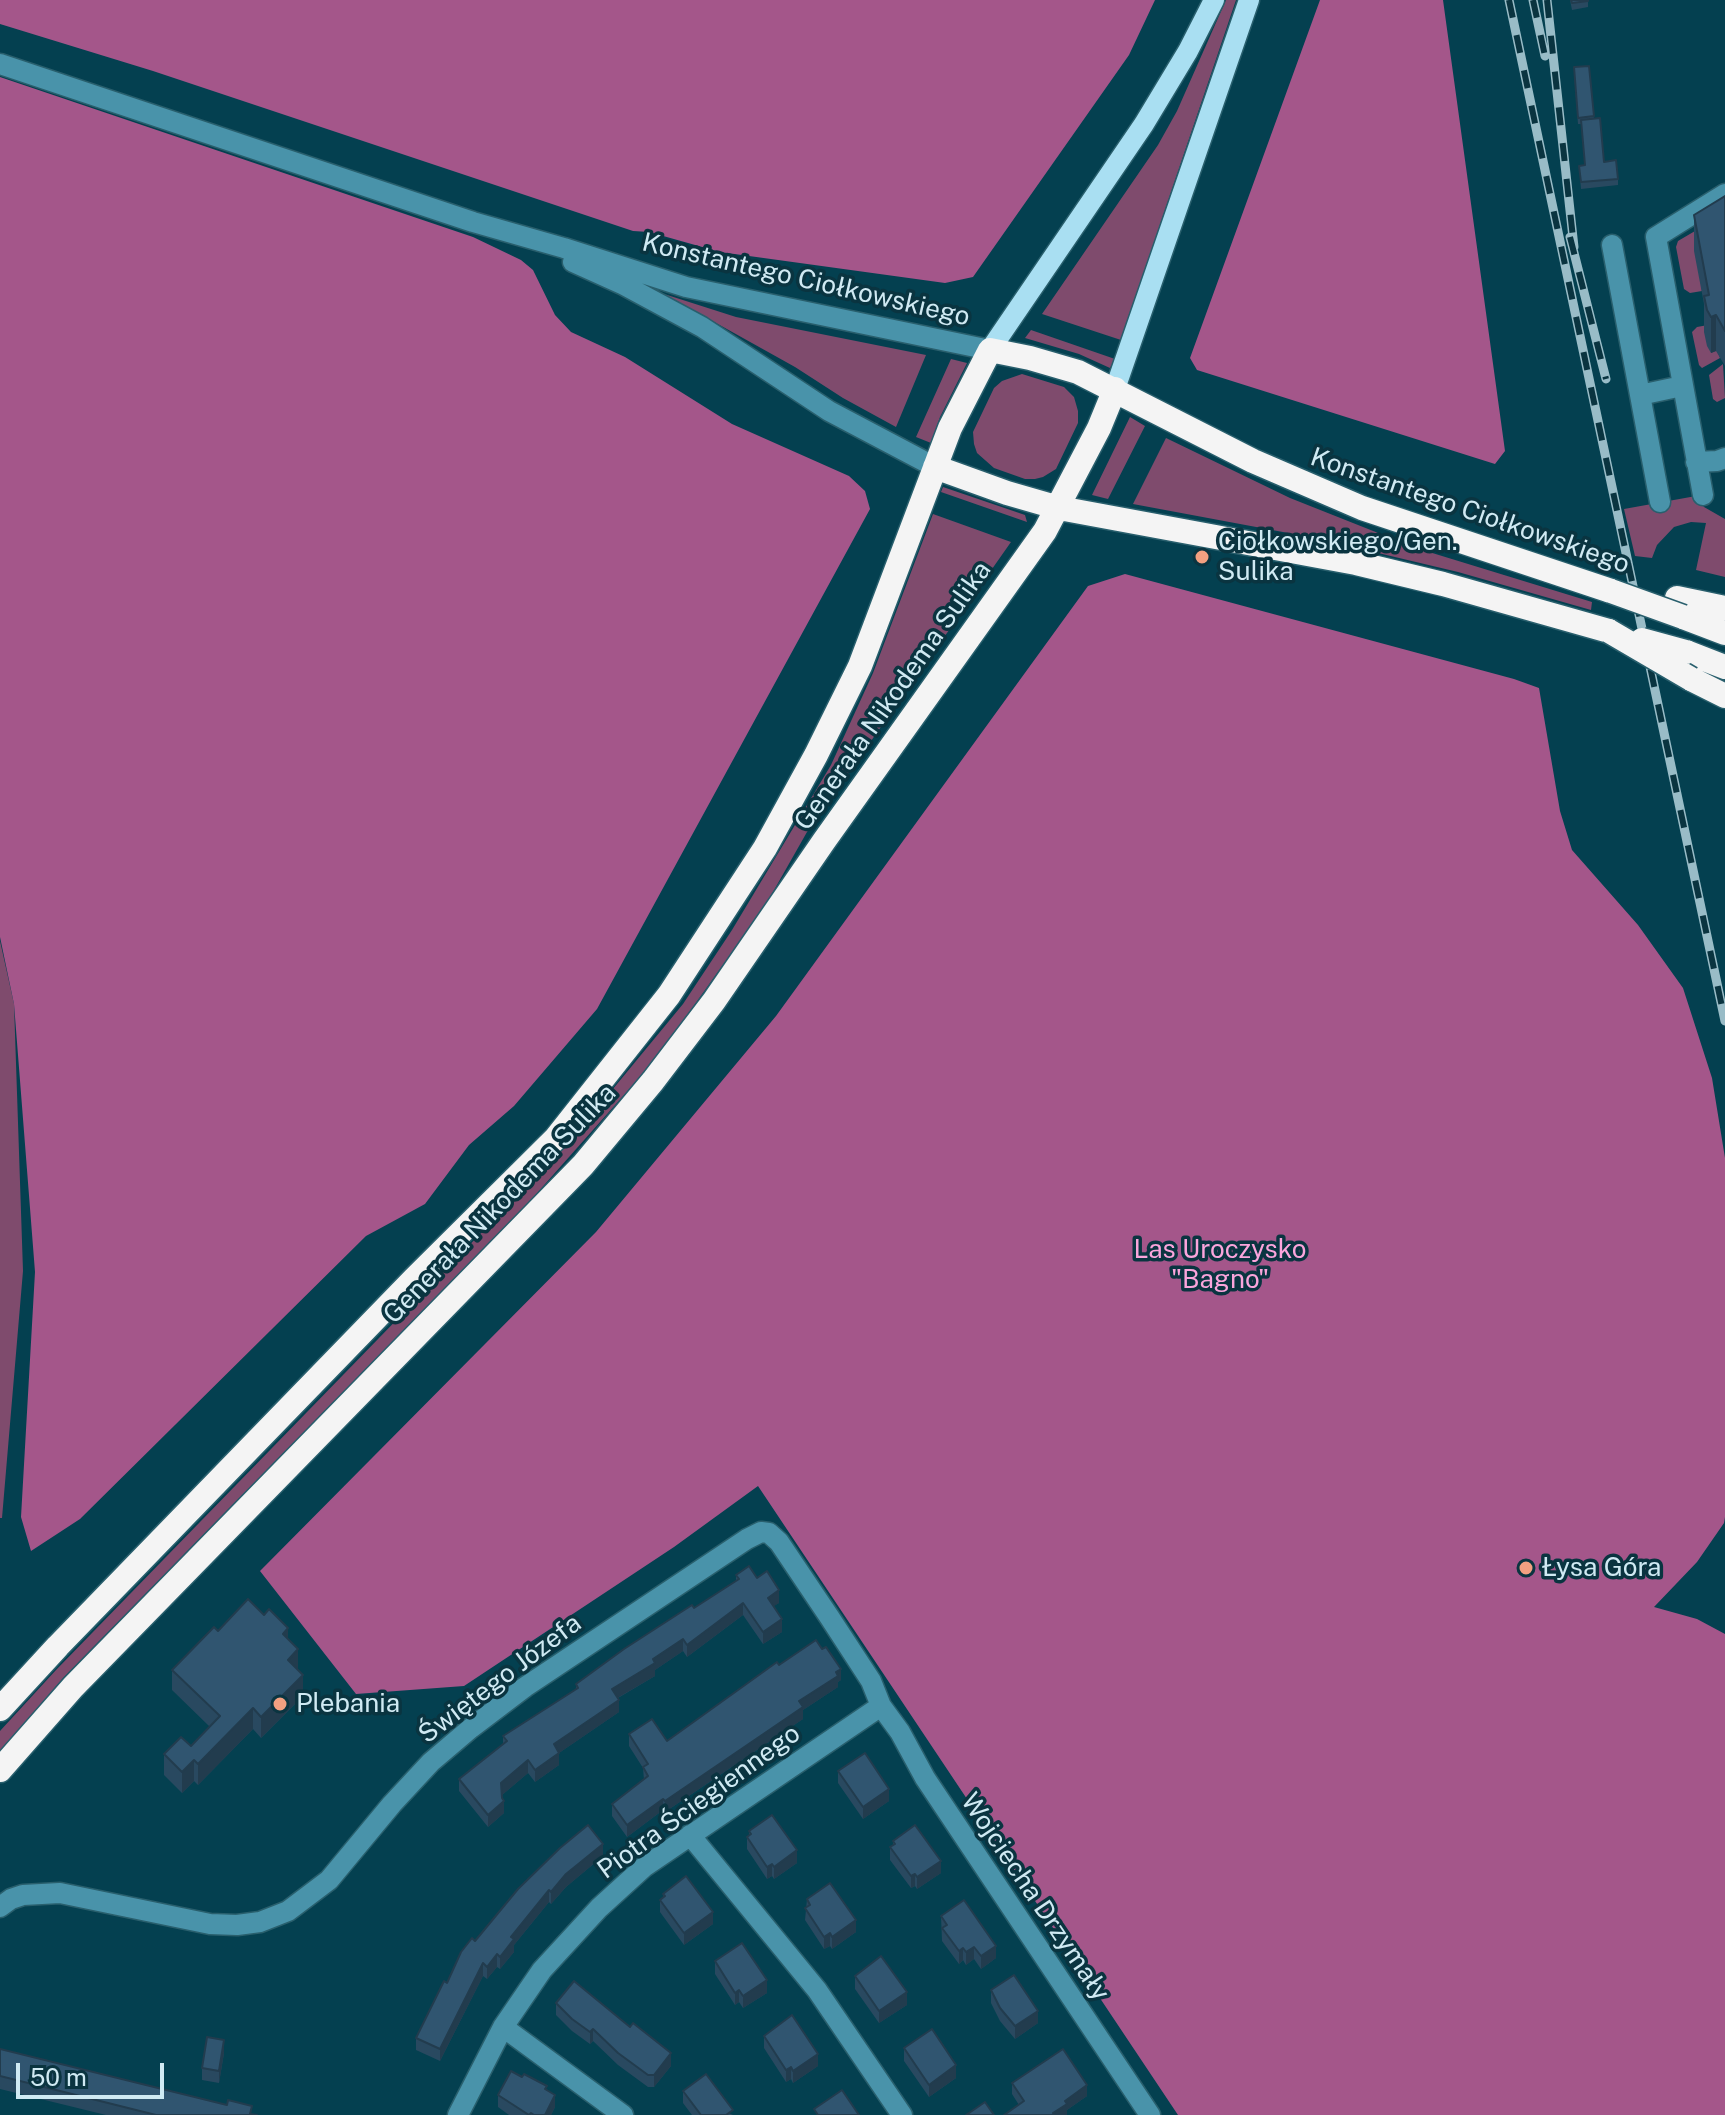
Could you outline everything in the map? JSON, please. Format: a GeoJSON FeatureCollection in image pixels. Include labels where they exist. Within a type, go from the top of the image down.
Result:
{"type":"FeatureCollection","features":[{"type":"Feature","properties":{"kind":"highway","name":"Konstantego Ciołkowskiego"},"geometry":{"type":"LineString","coordinates":[[990,350],[1078,372],[1253,461],[1336,498],[1445,538],[1601,587],[1680,608]]}},
{"type":"Feature","properties":{"kind":"highway","name":"Generała Nikodema Sulika"},"geometry":{"type":"LineString","coordinates":[[0,1709],[414,1279],[556,1138],[633,1043],[719,922],[765,848],[816,755],[860,666],[935,467],[962,402],[990,350]]}},
{"type":"Feature","properties":{"kind":"highway","name":"Generała Nikodema Sulika"},"geometry":{"type":"LineString","coordinates":[[0,1770],[84,1675],[583,1165],[653,1081],[714,1001],[1059,508],[1115,389]]}},
{"type":"Feature","properties":{"kind":"highway"},"geometry":{"type":"LineString","coordinates":[[935,467],[1059,508],[1356,563],[1443,584],[1686,652],[1725,667]]}},
{"type":"Feature","properties":{"kind":"highway"},"geometry":{"type":"LineString","coordinates":[[1680,608],[1725,608]]}},
{"type":"Feature","properties":{"kind":"highway"},"geometry":{"type":"LineString","coordinates":[[1680,608],[1725,633]]}},
{"type":"Feature","properties":{"kind":"highway"},"geometry":{"type":"LineString","coordinates":[[1604,629],[1725,696]]}},
{"type":"Feature","properties":{"kind":"main road"},"geometry":{"type":"LineString","coordinates":[[990,350],[1144,124],[1188,51],[1214,0]]}},
{"type":"Feature","properties":{"kind":"main road"},"geometry":{"type":"LineString","coordinates":[[1115,389],[1249,0]]}},
{"type":"Feature","properties":{"kind":"street","name":"Konstantego Ciołkowskiego"},"geometry":{"type":"LineString","coordinates":[[0,64],[473,222],[686,287],[990,350]]}},
{"type":"Feature","properties":{"kind":"street"},"geometry":{"type":"LineString","coordinates":[[1703,495],[1656,237],[1725,194]]}},
{"type":"Feature","properties":{"kind":"street","name":"Konstantego Ciołkowskiego"},"geometry":{"type":"LineString","coordinates":[[473,222],[624,285],[702,327],[829,411],[935,467]]}},
{"type":"Feature","properties":{"kind":"street"},"geometry":{"type":"LineString","coordinates":[[1612,245],[1660,502]]}},
{"type":"Feature","properties":{"kind":"street"},"geometry":{"type":"LineString","coordinates":[[1640,395],[1682,386]]}},
{"type":"Feature","properties":{"kind":"street"},"geometry":{"type":"LineString","coordinates":[[1696,462],[1725,458]]}},
{"type":"Feature","properties":{"kind":"street","name":"Świętego Józefa"},"geometry":{"type":"LineString","coordinates":[[0,1907],[23,1895],[60,1893],[210,1924],[260,1922],[288,1911],[329,1880],[431,1762],[471,1728],[585,1646],[761,1532],[769,1533],[779,1542],[871,1681],[881,1706]]}},
{"type":"Feature","properties":{"kind":"street","name":"Piotra Ściegiennego"},"geometry":{"type":"LineString","coordinates":[[458,2115],[503,2027],[542,1970],[588,1918],[644,1867],[881,1706]]}},
{"type":"Feature","properties":{"kind":"street","name":"Wojciecha Drzymały"},"geometry":{"type":"LineString","coordinates":[[881,1706],[1003,1898],[1150,2115]]}},
{"type":"Feature","properties":{"kind":"street"},"geometry":{"type":"LineString","coordinates":[[690,1835],[817,1990],[902,2115]]}},
{"type":"Feature","properties":{"kind":"street"},"geometry":{"type":"LineString","coordinates":[[503,2027],[623,2115]]}},
{"type":"Feature","properties":{"kind":"shaded area"},"geometry":{"type":"Polygon","coordinates":[[[1226,0],[1236,0],[1121,340],[1042,314],[1158,145],[1177,111],[1226,0]]]}},
{"type":"Feature","properties":{"kind":"shaded area"},"geometry":{"type":"Polygon","coordinates":[[[1695,231],[1702,291],[1690,293],[1684,289],[1676,247],[1678,241],[1695,231]]]}},
{"type":"Feature","properties":{"kind":"shaded area"},"geometry":{"type":"Polygon","coordinates":[[[664,294],[736,317],[926,355],[896,427],[664,294]]]}},
{"type":"Feature","properties":{"kind":"shaded area"},"geometry":{"type":"Polygon","coordinates":[[[1708,325],[1720,358],[1702,368],[1692,332],[1697,327],[1708,325]]]}},
{"type":"Feature","properties":{"kind":"shaded area"},"geometry":{"type":"Polygon","coordinates":[[[1031,330],[1115,359],[1110,368],[1079,354],[1025,338],[1031,330]]]}},
{"type":"Feature","properties":{"kind":"shaded area"},"geometry":{"type":"Polygon","coordinates":[[[951,359],[967,363],[940,417],[931,443],[916,437],[951,359]]]}},
{"type":"Feature","properties":{"kind":"shaded area"},"geometry":{"type":"Polygon","coordinates":[[[1723,364],[1725,398],[1717,402],[1713,399],[1709,375],[1723,364]]]}},
{"type":"Feature","properties":{"kind":"shaded area"},"geometry":{"type":"Polygon","coordinates":[[[1022,374],[1064,387],[1074,397],[1078,411],[1078,423],[1056,469],[1035,479],[1025,479],[994,468],[977,453],[974,444],[973,432],[994,388],[1002,381],[1022,374]]]}},
{"type":"Feature","properties":{"kind":"shaded area"},"geometry":{"type":"Polygon","coordinates":[[[1130,417],[1145,426],[1108,499],[1092,495],[1130,417]]]}},
{"type":"Feature","properties":{"kind":"shaded area"},"geometry":{"type":"Polygon","coordinates":[[[1166,438],[1290,498],[1416,548],[1592,602],[1591,610],[1458,572],[1315,538],[1133,504],[1166,438]]]}},
{"type":"Feature","properties":{"kind":"shaded area"},"geometry":{"type":"Polygon","coordinates":[[[943,487],[1025,515],[1027,522],[941,492],[943,487]]]}},
{"type":"Feature","properties":{"kind":"shaded area"},"geometry":{"type":"Polygon","coordinates":[[[1696,496],[1704,507],[1725,519],[1725,577],[1696,570],[1706,523],[1691,522],[1674,527],[1657,545],[1652,558],[1635,556],[1624,509],[1696,496]]]}},
{"type":"Feature","properties":{"kind":"shaded area"},"geometry":{"type":"Polygon","coordinates":[[[933,514],[1011,542],[807,832],[765,906],[655,1060],[530,1201],[63,1678],[0,1752],[0,1731],[522,1191],[603,1101],[683,1004],[732,930],[831,765],[873,673],[933,514]]]}},
{"type":"Feature","properties":{"kind":"shaded area"},"geometry":{"type":"Polygon","coordinates":[[[0,941],[14,1004],[23,1271],[2,1518],[0,1518],[0,941]]]}},
{"type":"Feature","properties":{"kind":"green space"},"geometry":{"type":"Polygon","coordinates":[[[0,0],[1155,0],[1129,55],[973,277],[945,283],[720,252],[649,232],[633,231],[153,71],[0,24],[0,0]]]}},
{"type":"Feature","properties":{"kind":"green space"},"geometry":{"type":"Polygon","coordinates":[[[1320,0],[1443,0],[1505,451],[1495,464],[1197,370],[1190,358],[1320,0]]]}},
{"type":"Feature","properties":{"kind":"green space"},"geometry":{"type":"Polygon","coordinates":[[[0,77],[473,237],[521,260],[533,270],[555,315],[571,332],[625,357],[732,424],[849,476],[865,491],[870,509],[597,1009],[514,1106],[469,1145],[425,1204],[366,1236],[80,1519],[31,1551],[21,1517],[35,1272],[14,1004],[0,937],[0,77]]]}},
{"type":"Feature","properties":{"kind":"green space","name":"Las Uroczysko \"Bagno\""},"geometry":{"type":"Polygon","coordinates":[[[1125,574],[1539,688],[1560,811],[1572,850],[1638,925],[1683,988],[1712,1078],[1725,1158],[1725,1517],[1697,1562],[1654,1607],[1697,1619],[1725,1634],[1725,2115],[1178,2115],[758,1486],[674,1547],[464,1686],[356,1694],[260,1571],[596,1232],[776,1016],[1088,586],[1125,574]]]}},
{"type":"Feature","properties":{"kind":"building"},"geometry":{"type":"Polygon","coordinates":[[[1589,66],[1594,116],[1578,118],[1574,67],[1589,66]]]}},
{"type":"Feature","properties":{"kind":"building"},"geometry":{"type":"Polygon","coordinates":[[[1600,118],[1604,162],[1616,160],[1618,179],[1581,182],[1579,166],[1585,165],[1581,120],[1600,118]]]}},
{"type":"Feature","properties":{"kind":"building"},"geometry":{"type":"Polygon","coordinates":[[[1725,196],[1725,331],[1716,315],[1711,317],[1707,310],[1704,296],[1709,295],[1694,215],[1725,196]]]}},
{"type":"Feature","properties":{"kind":"building"},"geometry":{"type":"Polygon","coordinates":[[[749,1566],[757,1578],[767,1571],[779,1590],[768,1598],[782,1619],[763,1632],[743,1603],[687,1645],[683,1639],[653,1659],[655,1663],[612,1689],[619,1700],[554,1744],[559,1753],[535,1770],[528,1760],[501,1783],[504,1801],[488,1815],[459,1779],[507,1741],[503,1736],[578,1688],[576,1684],[624,1649],[739,1579],[736,1575],[749,1566]]]}},
{"type":"Feature","properties":{"kind":"building"},"geometry":{"type":"Polygon","coordinates":[[[248,1599],[264,1615],[269,1609],[288,1628],[283,1634],[298,1649],[288,1660],[303,1675],[261,1717],[253,1708],[198,1764],[194,1760],[182,1772],[164,1754],[181,1737],[191,1746],[220,1716],[172,1670],[214,1627],[218,1631],[248,1599]]]}},
{"type":"Feature","properties":{"kind":"building"},"geometry":{"type":"Polygon","coordinates":[[[816,1640],[822,1649],[826,1647],[841,1669],[836,1672],[838,1676],[799,1701],[803,1707],[627,1825],[612,1804],[648,1776],[643,1767],[648,1764],[629,1734],[652,1719],[667,1741],[777,1662],[779,1665],[816,1640]]]}},
{"type":"Feature","properties":{"kind":"building"},"geometry":{"type":"Polygon","coordinates":[[[865,1753],[889,1789],[863,1807],[838,1771],[865,1753]]]}},
{"type":"Feature","properties":{"kind":"building"},"geometry":{"type":"Polygon","coordinates":[[[772,1815],[797,1850],[774,1867],[772,1864],[767,1867],[747,1837],[751,1834],[749,1831],[772,1815]]]}},
{"type":"Feature","properties":{"kind":"building"},"geometry":{"type":"Polygon","coordinates":[[[588,1825],[603,1844],[566,1874],[551,1892],[549,1890],[511,1937],[514,1939],[500,1957],[497,1954],[487,1967],[483,1963],[440,2049],[416,2038],[444,1981],[447,1983],[461,1952],[472,1938],[475,1941],[518,1889],[588,1825]]]}},
{"type":"Feature","properties":{"kind":"building"},"geometry":{"type":"Polygon","coordinates":[[[915,1825],[941,1861],[917,1877],[915,1874],[911,1876],[890,1847],[895,1844],[893,1841],[915,1825]]]}},
{"type":"Feature","properties":{"kind":"building"},"geometry":{"type":"Polygon","coordinates":[[[686,1876],[713,1912],[684,1933],[660,1900],[686,1876]]]}},
{"type":"Feature","properties":{"kind":"building"},"geometry":{"type":"Polygon","coordinates":[[[830,1883],[856,1920],[832,1937],[830,1933],[824,1937],[805,1908],[810,1905],[807,1899],[830,1883]]]}},
{"type":"Feature","properties":{"kind":"building"},"geometry":{"type":"Polygon","coordinates":[[[964,1900],[996,1946],[981,1956],[974,1947],[966,1952],[963,1948],[959,1951],[942,1928],[947,1925],[941,1916],[964,1900]]]}},
{"type":"Feature","properties":{"kind":"building"},"geometry":{"type":"Polygon","coordinates":[[[742,1943],[767,1980],[743,1996],[739,1990],[735,1993],[715,1961],[742,1943]]]}},
{"type":"Feature","properties":{"kind":"building"},"geometry":{"type":"Polygon","coordinates":[[[881,1956],[907,1992],[879,2011],[855,1976],[881,1956]]]}},
{"type":"Feature","properties":{"kind":"building"},"geometry":{"type":"Polygon","coordinates":[[[1014,1975],[1038,2011],[1015,2026],[1000,2008],[991,1990],[1014,1975]]]}},
{"type":"Feature","properties":{"kind":"building"},"geometry":{"type":"Polygon","coordinates":[[[574,1981],[630,2027],[633,2023],[671,2053],[654,2075],[648,2075],[618,2053],[593,2029],[590,2032],[556,2003],[574,1981]]]}},
{"type":"Feature","properties":{"kind":"building"},"geometry":{"type":"Polygon","coordinates":[[[792,2015],[818,2054],[793,2071],[791,2067],[786,2070],[764,2036],[792,2015]]]}},
{"type":"Feature","properties":{"kind":"building"},"geometry":{"type":"Polygon","coordinates":[[[932,2029],[956,2065],[929,2085],[904,2048],[932,2029]]]}},
{"type":"Feature","properties":{"kind":"building"},"geometry":{"type":"Polygon","coordinates":[[[207,2037],[224,2040],[219,2071],[202,2068],[207,2037]]]}},
{"type":"Feature","properties":{"kind":"building"},"geometry":{"type":"Polygon","coordinates":[[[0,2049],[227,2105],[228,2100],[252,2106],[250,2114],[257,2115],[156,2115],[0,2076],[0,2049]]]}},
{"type":"Feature","properties":{"kind":"building"},"geometry":{"type":"Polygon","coordinates":[[[1063,2049],[1087,2085],[1065,2101],[1067,2104],[1053,2113],[1055,2115],[1004,2115],[1024,2101],[1012,2083],[1063,2049]]]}},
{"type":"Feature","properties":{"kind":"building"},"geometry":{"type":"Polygon","coordinates":[[[511,2071],[547,2086],[545,2089],[555,2095],[545,2115],[529,2115],[498,2095],[511,2071]]]}},
{"type":"Feature","properties":{"kind":"building"},"geometry":{"type":"Polygon","coordinates":[[[706,2074],[733,2110],[726,2115],[701,2115],[683,2091],[706,2074]]]}},
{"type":"Feature","properties":{"kind":"building"},"geometry":{"type":"Polygon","coordinates":[[[842,2090],[859,2115],[818,2115],[814,2109],[842,2090]]]}},
{"type":"Feature","properties":{"kind":"building"},"geometry":{"type":"Polygon","coordinates":[[[985,2102],[994,2115],[966,2115],[985,2102]]]}},
{"type":"Feature","properties":{"kind":"railway"},"geometry":{"type":"LineString","coordinates":[[1509,0],[1725,1021]]}},
{"type":"Feature","properties":{"kind":"railway"},"geometry":{"type":"LineString","coordinates":[[1533,0],[1545,56]]}},
{"type":"Feature","properties":{"kind":"railway"},"geometry":{"type":"LineString","coordinates":[[1547,0],[1574,247]]}},
{"type":"Feature","properties":{"kind":"railway"},"geometry":{"type":"LineString","coordinates":[[1570,237],[1606,379]]}},
{"type":"Feature","properties":{"kind":"place","name":"Ciołkowskiego/Gen. Sulika"},"geometry":{"type":"Point","coordinates":[1202,557]}},
{"type":"Feature","properties":{"kind":"place","name":"Łysa Góra"},"geometry":{"type":"Point","coordinates":[1526,1568]}},
{"type":"Feature","properties":{"kind":"place","name":"Plebania"},"geometry":{"type":"Point","coordinates":[280,1704]}}]}
